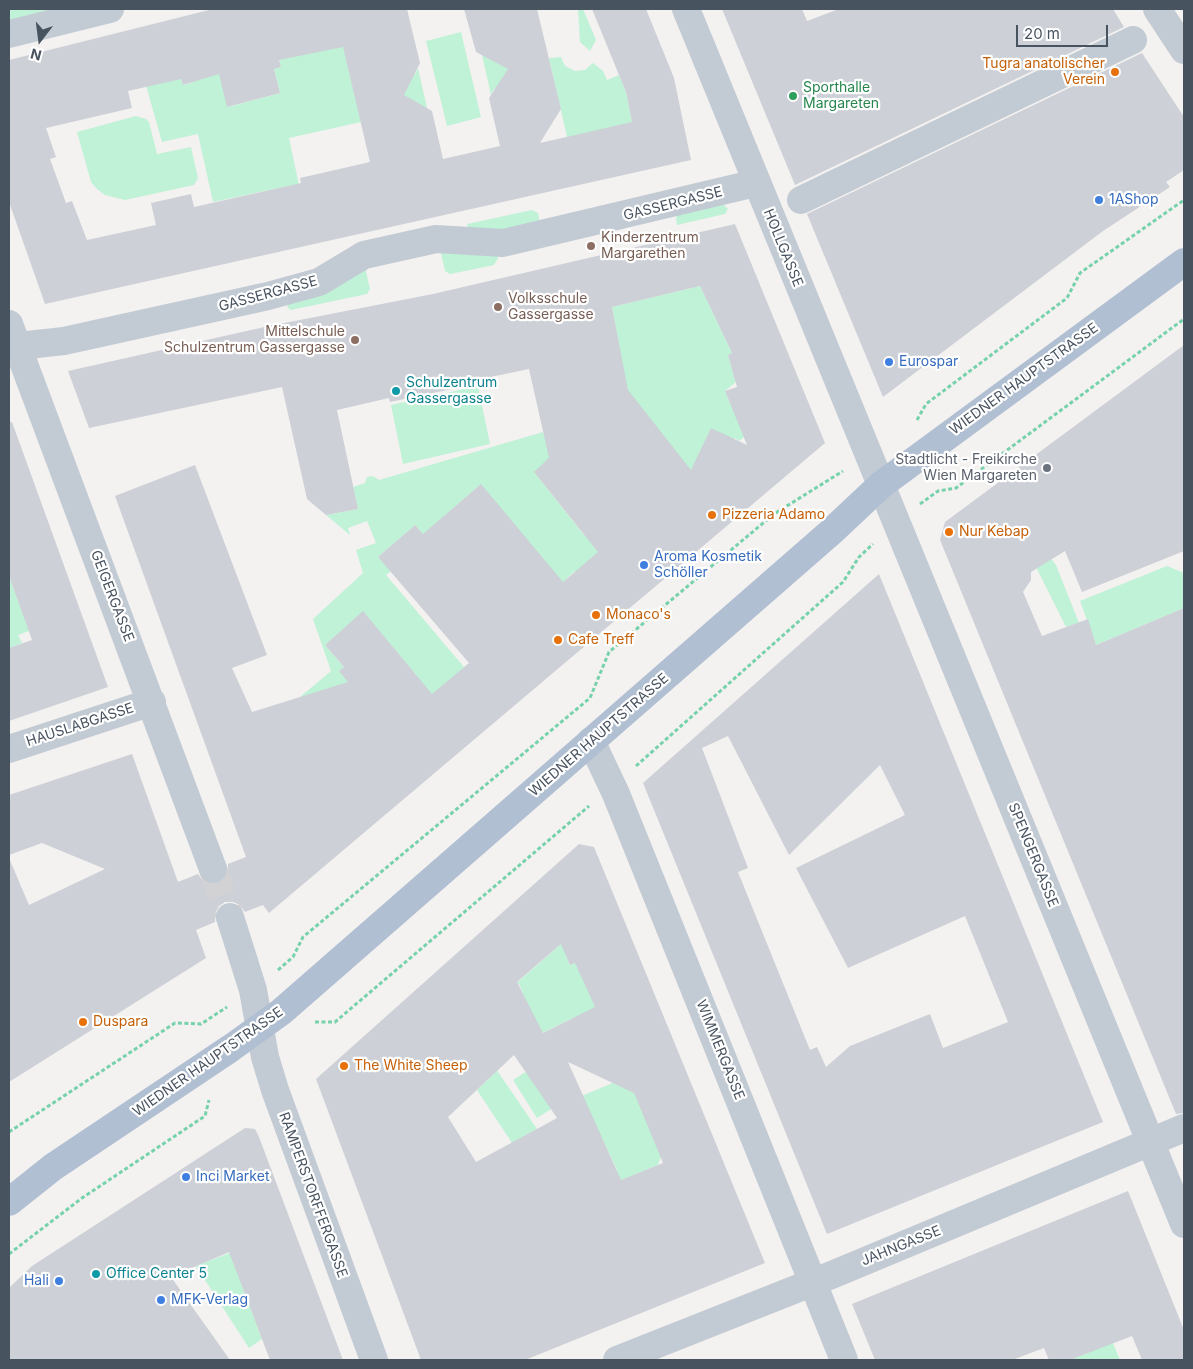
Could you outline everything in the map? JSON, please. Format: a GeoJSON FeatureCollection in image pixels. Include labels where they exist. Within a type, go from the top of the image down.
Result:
{"type":"FeatureCollection","features":[{"type":"Feature","properties":{"kind":"main road","name":"WIEDNER HAUPTSTRASSE"},"geometry":{"type":"LineString","coordinates":[[9,1202],[54,1167],[281,1012],[831,532],[881,485],[1184,262]]}},
{"type":"Feature","properties":{"kind":"street"},"geometry":{"type":"LineString","coordinates":[[9,34],[110,9]]}},
{"type":"Feature","properties":{"kind":"street","name":"HOLLGASSE"},"geometry":{"type":"LineString","coordinates":[[686,9],[881,485]]}},
{"type":"Feature","properties":{"kind":"street"},"geometry":{"type":"LineString","coordinates":[[1157,9],[1184,50]]}},
{"type":"Feature","properties":{"kind":"street"},"geometry":{"type":"LineString","coordinates":[[801,200],[1133,40]]}},
{"type":"Feature","properties":{"kind":"street","name":"GASSERGASSE"},"geometry":{"type":"LineString","coordinates":[[11,339],[64,342],[268,296],[320,282],[364,255],[436,239],[503,244],[756,183]]}},
{"type":"Feature","properties":{"kind":"street","name":"GEIGERGASSE"},"geometry":{"type":"LineString","coordinates":[[11,339],[152,702],[213,869]]}},
{"type":"Feature","properties":{"kind":"street","name":"SPENGERGASSE"},"geometry":{"type":"LineString","coordinates":[[881,485],[1184,1224]]}},
{"type":"Feature","properties":{"kind":"street","name":"HAUSLABGASSE"},"geometry":{"type":"LineString","coordinates":[[9,749],[152,702]]}},
{"type":"Feature","properties":{"kind":"street","name":"WIMMERGASSE"},"geometry":{"type":"LineString","coordinates":[[592,741],[613,786],[844,1360]]}},
{"type":"Feature","properties":{"kind":"street"},"geometry":{"type":"LineString","coordinates":[[230,917],[253,990],[260,1027]]}},
{"type":"Feature","properties":{"kind":"street","name":"RAMPERSTORFFERGASSE"},"geometry":{"type":"LineString","coordinates":[[260,1027],[265,1056],[275,1090],[374,1360]]}},
{"type":"Feature","properties":{"kind":"street","name":"JAHNGASSE"},"geometry":{"type":"LineString","coordinates":[[617,1360],[814,1282],[1184,1128]]}},
{"type":"Feature","properties":{"kind":"path"},"geometry":{"type":"LineString","coordinates":[[915,424],[926,404],[1067,298],[1080,273],[1184,200]]}},
{"type":"Feature","properties":{"kind":"path"},"geometry":{"type":"LineString","coordinates":[[308,1022],[335,1022],[613,786],[843,582],[859,557],[923,501],[938,491],[956,488],[1184,319]]}},
{"type":"Feature","properties":{"kind":"path"},"geometry":{"type":"LineString","coordinates":[[9,1132],[175,1023],[202,1024],[253,990],[293,957],[302,937],[590,698],[609,652],[774,514],[868,454]]}},
{"type":"Feature","properties":{"kind":"path"},"geometry":{"type":"LineString","coordinates":[[9,1254],[82,1198],[205,1116],[210,1097]]}},
{"type":"Feature","properties":{"kind":"green space"},"geometry":{"type":"Polygon","coordinates":[[[52,9],[9,20],[9,10],[52,9]]]}},
{"type":"Feature","properties":{"kind":"green space"},"geometry":{"type":"Polygon","coordinates":[[[578,9],[583,9],[596,40],[590,51],[580,42],[578,9]]]}},
{"type":"Feature","properties":{"kind":"green space"},"geometry":{"type":"Polygon","coordinates":[[[340,32],[361,122],[289,138],[300,190],[288,186],[213,202],[198,134],[162,142],[145,82],[181,79],[183,85],[191,83],[215,58],[228,107],[280,93],[274,69],[281,67],[279,60],[340,32]]]}},
{"type":"Feature","properties":{"kind":"green space"},"geometry":{"type":"Polygon","coordinates":[[[461,32],[481,117],[447,126],[426,41],[461,32]]]}},
{"type":"Feature","properties":{"kind":"green space"},"geometry":{"type":"Polygon","coordinates":[[[516,50],[523,83],[494,89],[491,95],[482,55],[516,50]]]}},
{"type":"Feature","properties":{"kind":"green space"},"geometry":{"type":"Polygon","coordinates":[[[561,57],[565,66],[575,71],[585,70],[593,63],[603,71],[607,80],[619,75],[626,92],[633,127],[567,137],[549,58],[561,57]]]}},
{"type":"Feature","properties":{"kind":"green space"},"geometry":{"type":"Polygon","coordinates":[[[418,68],[427,108],[394,114],[385,81],[415,74],[418,68]]]}},
{"type":"Feature","properties":{"kind":"green space"},"geometry":{"type":"Polygon","coordinates":[[[136,116],[149,122],[157,154],[191,147],[198,178],[194,185],[125,200],[105,195],[91,182],[77,132],[136,116]]]}},
{"type":"Feature","properties":{"kind":"green space"},"geometry":{"type":"Polygon","coordinates":[[[722,203],[728,209],[725,214],[677,225],[676,218],[679,213],[722,203]]]}},
{"type":"Feature","properties":{"kind":"green space"},"geometry":{"type":"Polygon","coordinates":[[[532,210],[538,213],[540,223],[535,229],[469,233],[467,224],[532,210]]]}},
{"type":"Feature","properties":{"kind":"green space"},"geometry":{"type":"Polygon","coordinates":[[[440,249],[496,252],[498,258],[494,265],[450,274],[445,271],[440,249]]]}},
{"type":"Feature","properties":{"kind":"green space"},"geometry":{"type":"Polygon","coordinates":[[[365,267],[370,289],[367,294],[291,310],[287,307],[293,299],[365,267]]]}},
{"type":"Feature","properties":{"kind":"green space"},"geometry":{"type":"Polygon","coordinates":[[[700,286],[732,353],[728,355],[736,382],[725,391],[731,406],[735,406],[755,429],[739,441],[735,438],[684,488],[629,400],[612,307],[700,286]]]}},
{"type":"Feature","properties":{"kind":"green space"},"geometry":{"type":"Polygon","coordinates":[[[478,386],[490,444],[403,464],[391,405],[478,386]]]}},
{"type":"Feature","properties":{"kind":"green space"},"geometry":{"type":"Polygon","coordinates":[[[543,432],[545,439],[651,516],[534,472],[584,535],[611,541],[579,576],[575,571],[567,578],[571,583],[552,599],[480,485],[444,516],[456,572],[415,525],[378,557],[391,571],[386,575],[464,667],[421,710],[417,676],[363,612],[325,645],[344,667],[339,671],[387,717],[302,711],[300,697],[331,671],[313,619],[363,573],[356,550],[376,543],[367,521],[348,528],[350,535],[326,515],[358,509],[353,487],[365,483],[367,477],[373,476],[379,480],[543,432]]]}},
{"type":"Feature","properties":{"kind":"green space"},"geometry":{"type":"Polygon","coordinates":[[[1036,540],[1056,565],[1079,623],[1066,627],[1026,547],[1036,540]]]}},
{"type":"Feature","properties":{"kind":"green space"},"geometry":{"type":"Polygon","coordinates":[[[1167,566],[1184,573],[1184,608],[1096,645],[1080,601],[1167,566]]]}},
{"type":"Feature","properties":{"kind":"green space"},"geometry":{"type":"Polygon","coordinates":[[[9,576],[29,631],[18,635],[22,643],[9,648],[9,576]]]}},
{"type":"Feature","properties":{"kind":"green space"},"geometry":{"type":"Polygon","coordinates":[[[569,937],[566,955],[570,965],[579,962],[602,1022],[575,1017],[536,1036],[514,997],[523,993],[519,984],[510,989],[569,937]]]}},
{"type":"Feature","properties":{"kind":"green space"},"geometry":{"type":"Polygon","coordinates":[[[494,1066],[537,1129],[524,1136],[531,1148],[564,1130],[553,1108],[622,1079],[620,1086],[627,1089],[630,1082],[661,1157],[658,1165],[597,1190],[592,1181],[617,1170],[601,1136],[574,1147],[577,1154],[525,1179],[520,1171],[500,1181],[504,1190],[495,1195],[499,1201],[434,1227],[429,1214],[461,1203],[444,1157],[412,1167],[407,1154],[459,1135],[482,1174],[525,1151],[520,1139],[512,1143],[477,1090],[495,1073],[492,1068],[494,1066]]]}},
{"type":"Feature","properties":{"kind":"green space"},"geometry":{"type":"Polygon","coordinates":[[[527,1071],[553,1108],[537,1118],[513,1080],[527,1071]]]}},
{"type":"Feature","properties":{"kind":"green space"},"geometry":{"type":"Polygon","coordinates":[[[181,1234],[200,1264],[243,1248],[238,1275],[262,1339],[249,1348],[177,1237],[181,1234]]]}},
{"type":"Feature","properties":{"kind":"green space"},"geometry":{"type":"Polygon","coordinates":[[[1105,1324],[1120,1360],[1070,1360],[1090,1352],[1083,1333],[1105,1324]]]}},
{"type":"Feature","properties":{"kind":"building"},"geometry":{"type":"Polygon","coordinates":[[[213,9],[407,9],[420,63],[404,95],[432,111],[443,159],[500,146],[489,98],[508,69],[476,52],[464,9],[537,9],[561,109],[540,143],[632,122],[626,92],[592,9],[646,9],[674,78],[691,160],[45,304],[9,202],[9,60],[213,9]],[[343,47],[279,60],[281,67],[274,69],[280,93],[227,107],[219,74],[183,85],[181,79],[128,91],[132,108],[46,128],[56,157],[50,159],[66,203],[72,201],[87,240],[156,225],[151,203],[191,194],[194,207],[301,183],[300,178],[370,162],[343,47]]]}},
{"type":"Feature","properties":{"kind":"building"},"geometry":{"type":"Polygon","coordinates":[[[722,9],[802,9],[807,21],[839,9],[1113,9],[1124,27],[795,185],[722,9]]]}},
{"type":"Feature","properties":{"kind":"building"},"geometry":{"type":"Polygon","coordinates":[[[1142,53],[1184,117],[1184,170],[1166,182],[1170,187],[1103,231],[883,397],[807,214],[1142,53]]]}},
{"type":"Feature","properties":{"kind":"building"},"geometry":{"type":"Polygon","coordinates":[[[735,224],[825,443],[269,913],[263,905],[245,912],[240,905],[233,902],[225,902],[219,906],[215,914],[215,922],[196,930],[206,958],[9,1082],[9,858],[29,905],[105,869],[42,843],[9,855],[9,795],[132,754],[178,882],[198,874],[203,881],[210,884],[219,883],[225,879],[228,872],[228,864],[246,857],[115,496],[195,465],[267,655],[232,668],[252,712],[348,682],[339,671],[344,667],[325,645],[363,611],[432,694],[469,663],[378,557],[415,525],[423,534],[481,484],[563,582],[598,552],[534,472],[549,458],[529,369],[476,380],[476,384],[390,402],[389,398],[337,410],[358,509],[326,515],[307,499],[282,387],[89,428],[68,371],[269,326],[433,294],[735,224]],[[700,286],[612,307],[628,390],[691,470],[711,428],[747,445],[725,391],[737,387],[728,355],[732,353],[700,286]]]}},
{"type":"Feature","properties":{"kind":"building"},"geometry":{"type":"Polygon","coordinates":[[[1184,345],[1184,551],[1082,592],[1065,551],[1031,572],[1031,580],[1023,592],[1042,636],[1088,619],[1096,645],[1184,608],[1184,1113],[1176,1114],[940,540],[945,522],[1184,345]]]}},
{"type":"Feature","properties":{"kind":"building"},"geometry":{"type":"Polygon","coordinates":[[[9,422],[12,422],[108,687],[9,721],[9,648],[32,640],[9,576],[9,422]]]}},
{"type":"Feature","properties":{"kind":"building"},"geometry":{"type":"Polygon","coordinates":[[[879,574],[1103,1122],[827,1234],[643,783],[879,574]],[[728,736],[702,748],[748,868],[738,872],[810,1050],[817,1047],[826,1067],[850,1046],[930,1014],[943,1048],[1008,1022],[965,916],[848,968],[796,868],[905,815],[880,765],[789,855],[728,736]]]}},
{"type":"Feature","properties":{"kind":"building"},"geometry":{"type":"Polygon","coordinates":[[[579,844],[594,847],[765,1263],[525,1360],[421,1360],[316,1079],[579,844]],[[561,944],[517,982],[543,1033],[595,1007],[575,963],[570,965],[561,944]],[[514,1055],[448,1117],[476,1162],[557,1118],[514,1055]],[[568,1062],[621,1180],[663,1163],[634,1093],[568,1062]]]}},
{"type":"Feature","properties":{"kind":"building"},"geometry":{"type":"Polygon","coordinates":[[[245,1128],[255,1129],[259,1137],[343,1360],[270,1360],[229,1252],[171,1277],[230,1360],[9,1360],[9,1288],[32,1266],[245,1128]]]}},
{"type":"Feature","properties":{"kind":"building"},"geometry":{"type":"Polygon","coordinates":[[[1128,1191],[1184,1330],[1184,1360],[1142,1360],[1132,1336],[1070,1360],[1049,1360],[1044,1348],[1012,1360],[875,1360],[852,1304],[1128,1191]]]}},
{"type":"Feature","properties":{"kind":"tunnel"},"geometry":{"type":"LineString","coordinates":[[213,869],[230,917]]}},
{"type":"Feature","properties":{"kind":"place","name":"Tugra anatolischer Verein"},"geometry":{"type":"Point","coordinates":[1115,72]}},
{"type":"Feature","properties":{"kind":"place","name":"Sporthalle Margareten"},"geometry":{"type":"Point","coordinates":[793,96]}},
{"type":"Feature","properties":{"kind":"place","name":"1AShop"},"geometry":{"type":"Point","coordinates":[1099,200]}},
{"type":"Feature","properties":{"kind":"place","name":"Kinderzentrum Margarethen"},"geometry":{"type":"Point","coordinates":[591,246]}},
{"type":"Feature","properties":{"kind":"place","name":"Volksschule Gassergasse"},"geometry":{"type":"Point","coordinates":[498,307]}},
{"type":"Feature","properties":{"kind":"place","name":"Mittelschule Schulzentrum Gassergasse"},"geometry":{"type":"Point","coordinates":[355,340]}},
{"type":"Feature","properties":{"kind":"place","name":"Eurospar"},"geometry":{"type":"Point","coordinates":[889,362]}},
{"type":"Feature","properties":{"kind":"place","name":"Schulzentrum Gassergasse"},"geometry":{"type":"Point","coordinates":[396,391]}},
{"type":"Feature","properties":{"kind":"place","name":"Stadtlicht - Freikirche Wien Margareten"},"geometry":{"type":"Point","coordinates":[1047,468]}},
{"type":"Feature","properties":{"kind":"place","name":"Pizzeria Adamo"},"geometry":{"type":"Point","coordinates":[712,515]}},
{"type":"Feature","properties":{"kind":"place","name":"Nur Kebap"},"geometry":{"type":"Point","coordinates":[949,532]}},
{"type":"Feature","properties":{"kind":"place","name":"Aroma Kosmetik Schöller"},"geometry":{"type":"Point","coordinates":[644,565]}},
{"type":"Feature","properties":{"kind":"place","name":"Monaco's"},"geometry":{"type":"Point","coordinates":[596,615]}},
{"type":"Feature","properties":{"kind":"place","name":"Cafe Treff"},"geometry":{"type":"Point","coordinates":[558,640]}},
{"type":"Feature","properties":{"kind":"place","name":"Duspara"},"geometry":{"type":"Point","coordinates":[83,1022]}},
{"type":"Feature","properties":{"kind":"place","name":"The White Sheep"},"geometry":{"type":"Point","coordinates":[344,1066]}},
{"type":"Feature","properties":{"kind":"place","name":"Inci Market"},"geometry":{"type":"Point","coordinates":[186,1177]}},
{"type":"Feature","properties":{"kind":"place","name":"Office Center 5"},"geometry":{"type":"Point","coordinates":[96,1274]}},
{"type":"Feature","properties":{"kind":"place","name":"Hali"},"geometry":{"type":"Point","coordinates":[59,1281]}},
{"type":"Feature","properties":{"kind":"place","name":"MFK-Verlag"},"geometry":{"type":"Point","coordinates":[161,1300]}}]}
